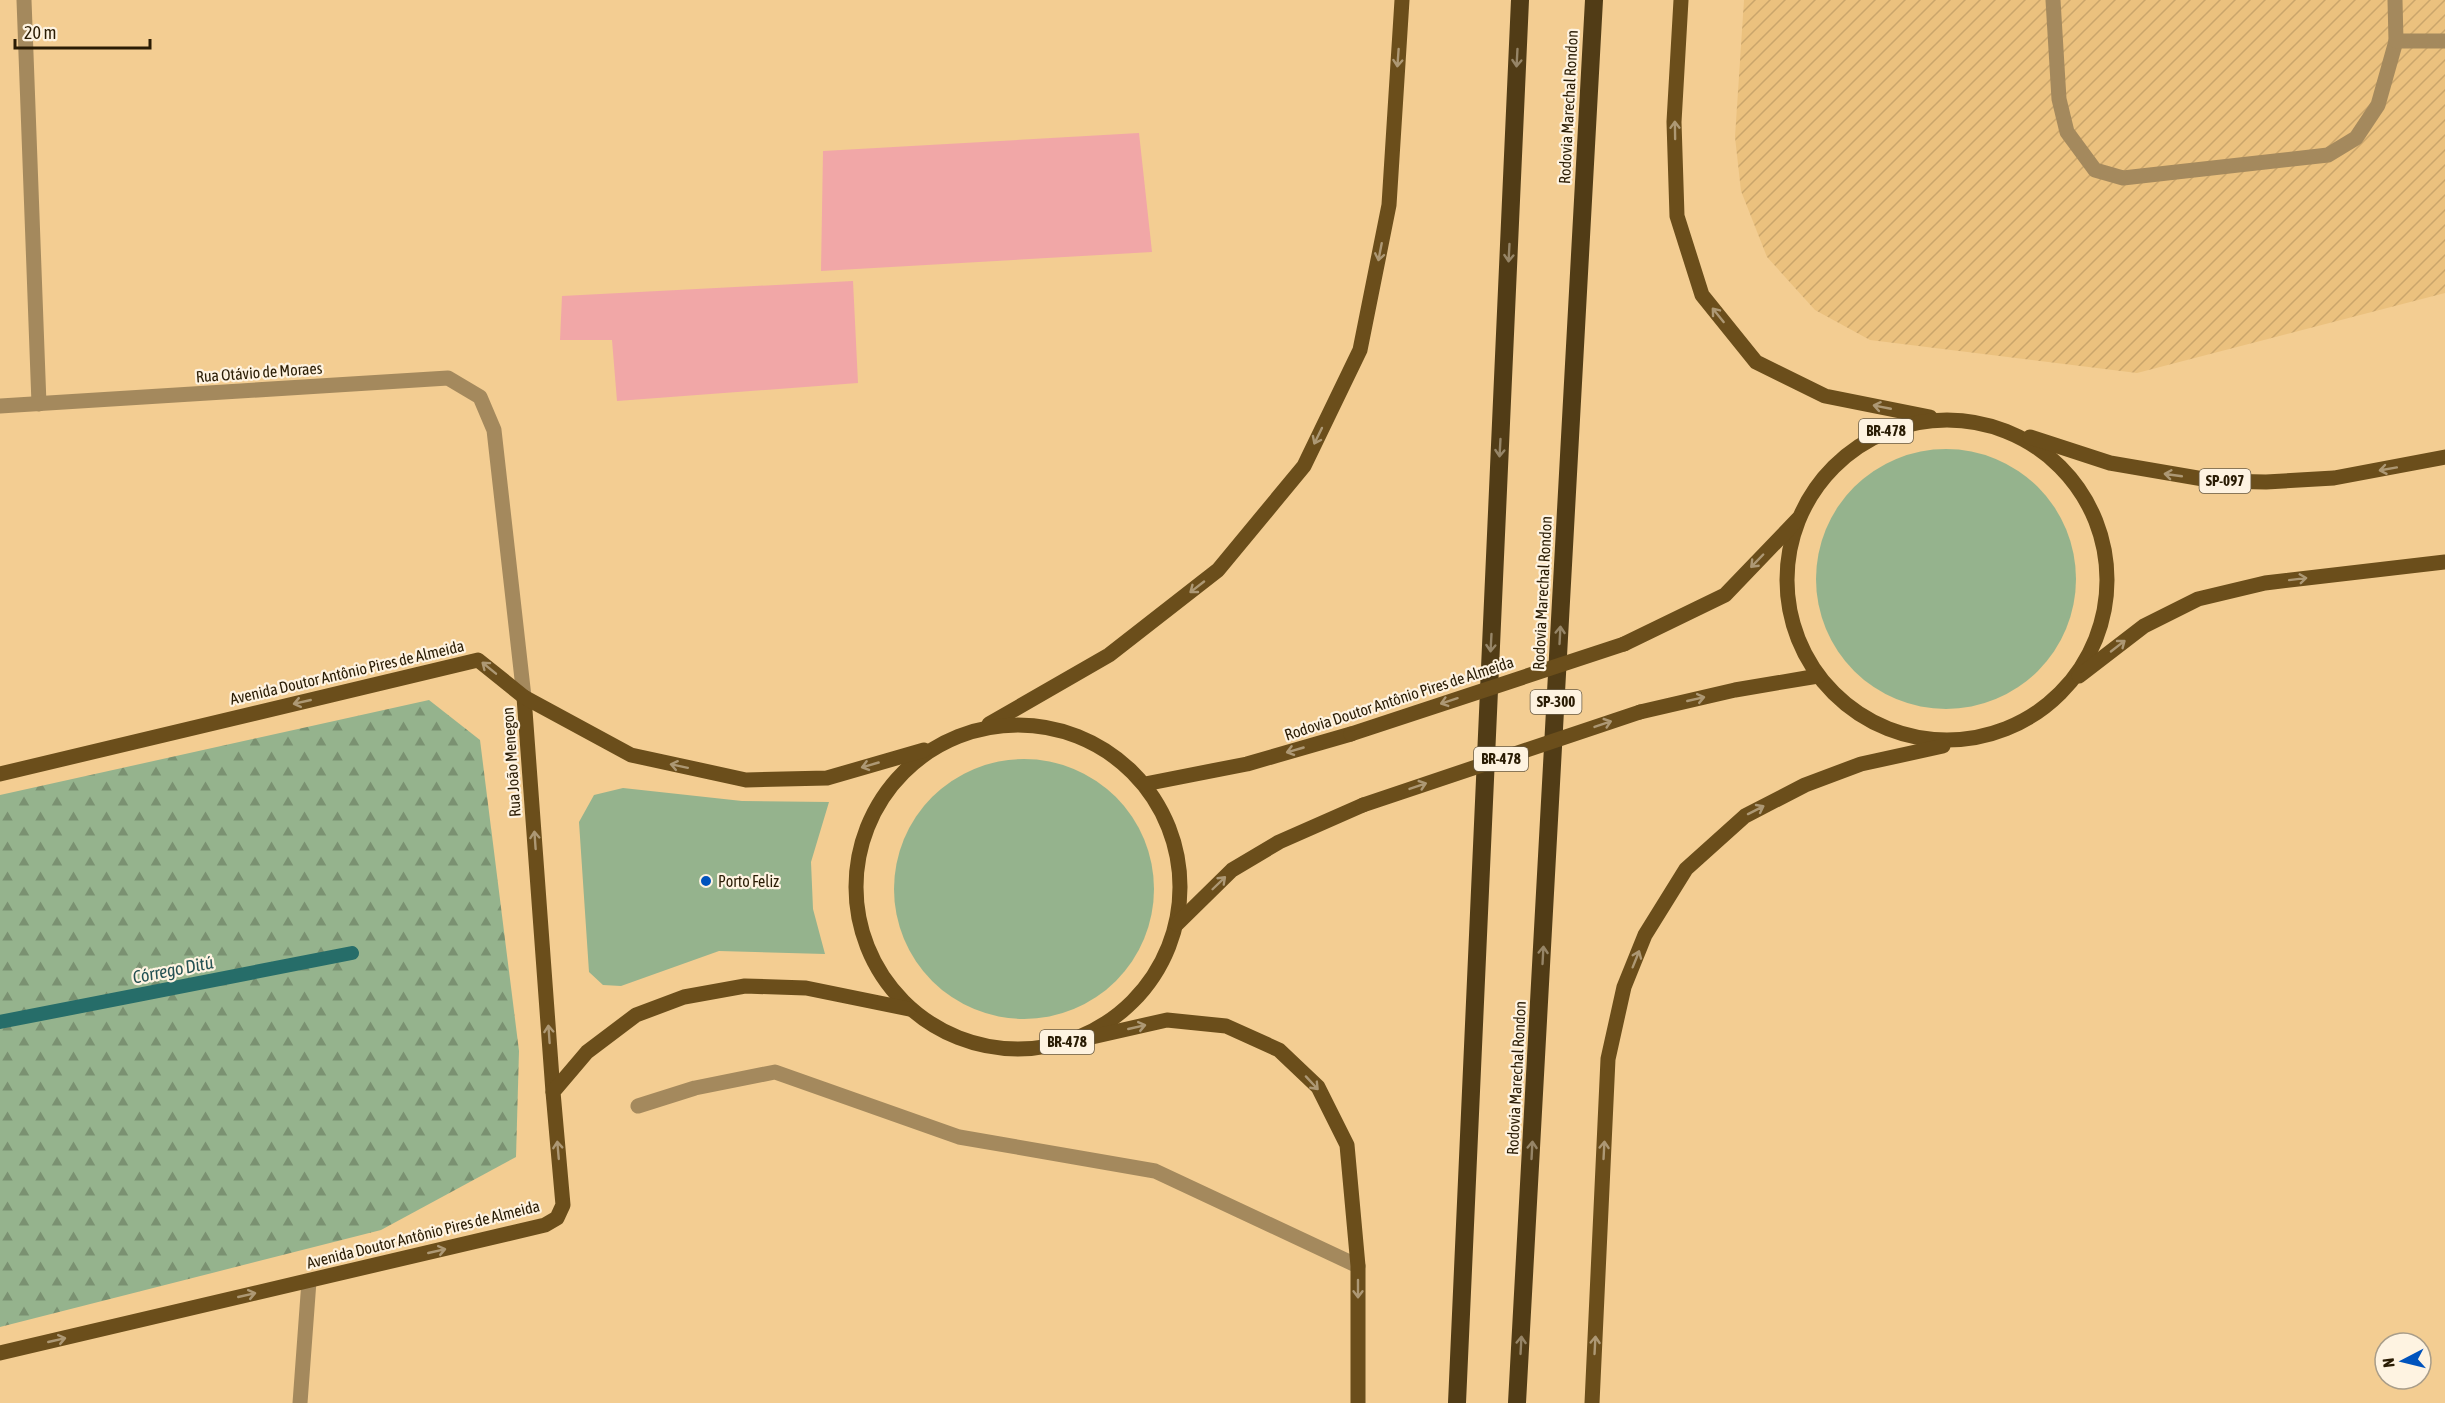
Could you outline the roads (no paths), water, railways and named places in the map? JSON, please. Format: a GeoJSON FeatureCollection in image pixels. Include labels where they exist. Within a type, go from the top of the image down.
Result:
{"type":"FeatureCollection","features":[{"type":"Feature","properties":{"kind":"highway"},"geometry":{"type":"LineString","coordinates":[[1457,1403],[1520,0]]}},
{"type":"Feature","properties":{"kind":"highway","name":"Rodovia Marechal Rondon"},"geometry":{"type":"LineString","coordinates":[[1518,1403],[1594,0]]}},
{"type":"Feature","properties":{"kind":"main road"},"geometry":{"type":"LineString","coordinates":[[984,727],[1109,655],[1218,570],[1304,466],[1360,350],[1389,205],[1402,0]]}},
{"type":"Feature","properties":{"kind":"main road"},"geometry":{"type":"LineString","coordinates":[[1681,0],[1674,122],[1677,216],[1702,295],[1756,362],[1825,396],[1939,419]]}},
{"type":"Feature","properties":{"kind":"main road","name":"BR-478"},"geometry":{"type":"LineString","coordinates":[[1798,519],[1821,480],[1854,448],[1894,427],[1939,419],[2010,431]]}},
{"type":"Feature","properties":{"kind":"main road"},"geometry":{"type":"LineString","coordinates":[[2010,431],[2051,457],[2084,495],[2103,541],[2107,590],[2097,639],[2072,681]]}},
{"type":"Feature","properties":{"kind":"main road","name":"SP-097"},"geometry":{"type":"LineString","coordinates":[[2010,431],[2110,463],[2215,481],[2266,482],[2334,478],[2445,457]]}},
{"type":"Feature","properties":{"kind":"main road"},"geometry":{"type":"LineString","coordinates":[[1798,519],[1787,573],[1794,627],[1818,676],[1850,708],[1889,730],[1933,741],[1977,738]]}},
{"type":"Feature","properties":{"kind":"main road","name":"Rodovia Doutor Antônio Pires de Almeida"},"geometry":{"type":"LineString","coordinates":[[1145,784],[1246,764],[1351,734],[1624,644],[1725,595],[1798,519]]}},
{"type":"Feature","properties":{"kind":"main road"},"geometry":{"type":"LineString","coordinates":[[1592,1403],[1608,1059],[1624,987],[1645,935],[1686,869],[1744,816],[1805,785],[1861,764],[1977,738],[2030,718],[2072,681],[2144,626],[2198,599],[2265,583],[2445,562]]}},
{"type":"Feature","properties":{"kind":"main road","name":"Avenida Doutor Antônio Pires de Almeida"},"geometry":{"type":"LineString","coordinates":[[0,774],[478,660],[525,697],[631,756],[746,780],[827,778],[926,749],[984,727]]}},
{"type":"Feature","properties":{"kind":"main road","name":"BR-478"},"geometry":{"type":"LineString","coordinates":[[554,1092],[587,1052],[636,1015],[684,997],[745,986],[806,988],[909,1009],[944,1033],[986,1048],[1029,1051],[1080,1040],[1124,1013],[1157,972],[1177,924],[1232,870],[1279,842],[1363,805],[1640,712],[1735,690],[1818,676]]}},
{"type":"Feature","properties":{"kind":"main road","name":"Rua João Menegon"},"geometry":{"type":"LineString","coordinates":[[525,697],[554,1092]]}},
{"type":"Feature","properties":{"kind":"main road"},"geometry":{"type":"LineString","coordinates":[[984,727],[1029,723],[1072,732],[1112,753],[1145,784],[1169,827],[1181,875],[1177,924]]}},
{"type":"Feature","properties":{"kind":"main road"},"geometry":{"type":"LineString","coordinates":[[909,1009],[876,968],[858,919],[856,868],[870,818],[899,775],[926,749]]}},
{"type":"Feature","properties":{"kind":"main road"},"geometry":{"type":"LineString","coordinates":[[1080,1040],[1167,1020],[1226,1026],[1280,1050],[1318,1087],[1347,1145],[1358,1266],[1358,1403]]}},
{"type":"Feature","properties":{"kind":"main road","name":"Avenida Doutor Antônio Pires de Almeida"},"geometry":{"type":"LineString","coordinates":[[0,1353],[545,1225],[557,1218],[563,1205],[554,1092]]}},
{"type":"Feature","properties":{"kind":"street"},"geometry":{"type":"LineString","coordinates":[[24,0],[39,404]]}},
{"type":"Feature","properties":{"kind":"street"},"geometry":{"type":"LineString","coordinates":[[2053,0],[2059,99],[2067,132],[2095,170],[2123,178],[2328,155],[2356,138],[2378,105],[2396,41],[2395,0]]}},
{"type":"Feature","properties":{"kind":"street"},"geometry":{"type":"LineString","coordinates":[[2396,41],[2445,41]]}},
{"type":"Feature","properties":{"kind":"street","name":"Rua Otávio de Moraes"},"geometry":{"type":"LineString","coordinates":[[0,406],[448,378],[480,397],[494,430]]}},
{"type":"Feature","properties":{"kind":"street","name":"Rua João Menegon"},"geometry":{"type":"LineString","coordinates":[[494,430],[525,697]]}},
{"type":"Feature","properties":{"kind":"street"},"geometry":{"type":"LineString","coordinates":[[638,1106],[695,1088],[775,1072],[959,1137],[1155,1170],[1358,1266]]}},
{"type":"Feature","properties":{"kind":"street"},"geometry":{"type":"LineString","coordinates":[[300,1403],[309,1281]]}},
{"type":"Feature","properties":{"kind":"waterway","name":"Córrego Ditú"},"geometry":{"type":"LineString","coordinates":[[0,1022],[352,953]]}},
{"type":"Feature","properties":{"kind":"place","name":"Porto Feliz"},"geometry":{"type":"Point","coordinates":[706,881]}}]}
